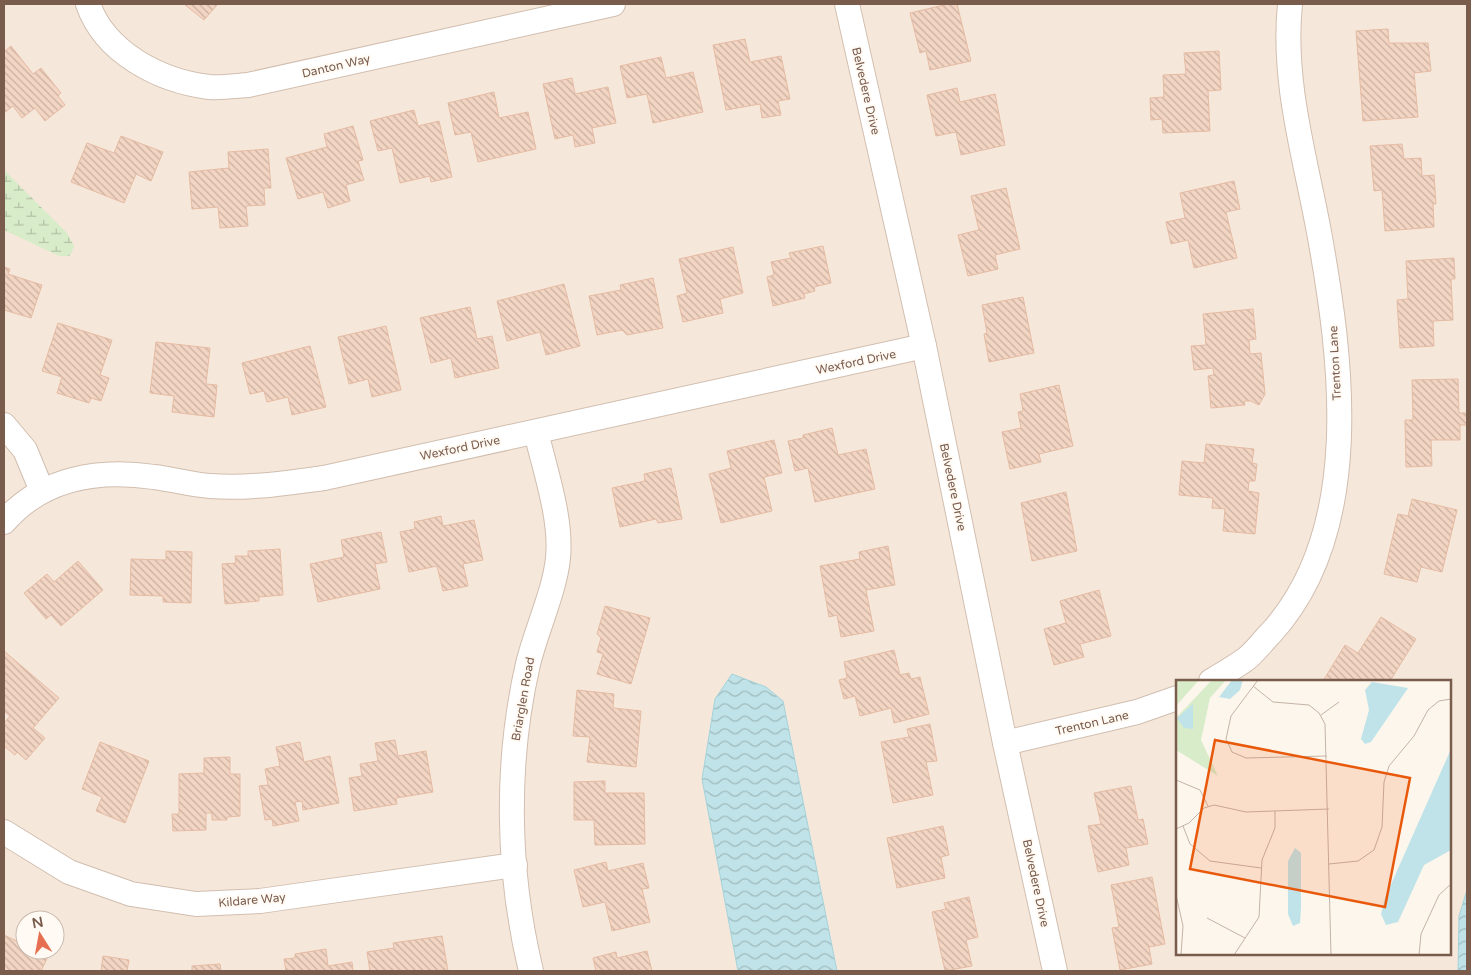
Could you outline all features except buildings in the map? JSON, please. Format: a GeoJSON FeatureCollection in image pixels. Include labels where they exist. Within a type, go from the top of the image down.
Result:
{"type":"FeatureCollection","features":[{"type":"Feature","properties":{"kind":"street","name":"Danton Way"},"geometry":{"type":"LineString","coordinates":[[88,4],[111,41],[141,66],[174,80],[210,87],[248,86],[613,4]]}},
{"type":"Feature","properties":{"kind":"street","name":"Belvedere Drive"},"geometry":{"type":"LineString","coordinates":[[846,4],[924,346],[1005,743],[1055,971]]}},
{"type":"Feature","properties":{"kind":"street","name":"Trenton Lane"},"geometry":{"type":"LineString","coordinates":[[1213,680],[1247,658],[1284,619],[1305,583],[1329,522],[1337,468],[1338,396],[1333,315],[1319,230],[1298,133],[1290,70],[1290,4]]}},
{"type":"Feature","properties":{"kind":"street","name":"Wexford Drive"},"geometry":{"type":"LineString","coordinates":[[4,522],[14,510],[42,491],[80,476],[117,473],[210,486],[268,486],[324,478],[924,346]]}},
{"type":"Feature","properties":{"kind":"street"},"geometry":{"type":"LineString","coordinates":[[4,425],[25,450],[42,491]]}},
{"type":"Feature","properties":{"kind":"street","name":"Briarglen Road"},"geometry":{"type":"LineString","coordinates":[[531,971],[515,865],[511,809],[515,734],[528,663],[558,558],[556,522],[536,432]]}},
{"type":"Feature","properties":{"kind":"street","name":"Trenton Lane"},"geometry":{"type":"LineString","coordinates":[[1005,743],[1137,712],[1176,698]]}},
{"type":"Feature","properties":{"kind":"street","name":"Kildare Way"},"geometry":{"type":"LineString","coordinates":[[4,832],[69,872],[131,894],[196,904],[260,900],[515,865]]}},
{"type":"Feature","properties":{"kind":"shaded area"},"geometry":{"type":"Polygon","coordinates":[[[4,4],[1467,4],[1467,971],[4,971],[4,4]]]}},
{"type":"Feature","properties":{"kind":"green space"},"geometry":{"type":"Polygon","coordinates":[[[4,170],[67,233],[74,246],[70,256],[59,256],[4,230],[4,170]]]}},
{"type":"Feature","properties":{"kind":"water"},"geometry":{"type":"Polygon","coordinates":[[[732,674],[766,687],[783,701],[837,971],[738,971],[702,779],[715,699],[732,674]]]}},
{"type":"Feature","properties":{"kind":"water"},"geometry":{"type":"Polygon","coordinates":[[[1467,890],[1467,971],[1458,971],[1459,916],[1467,890]]]}}]}
